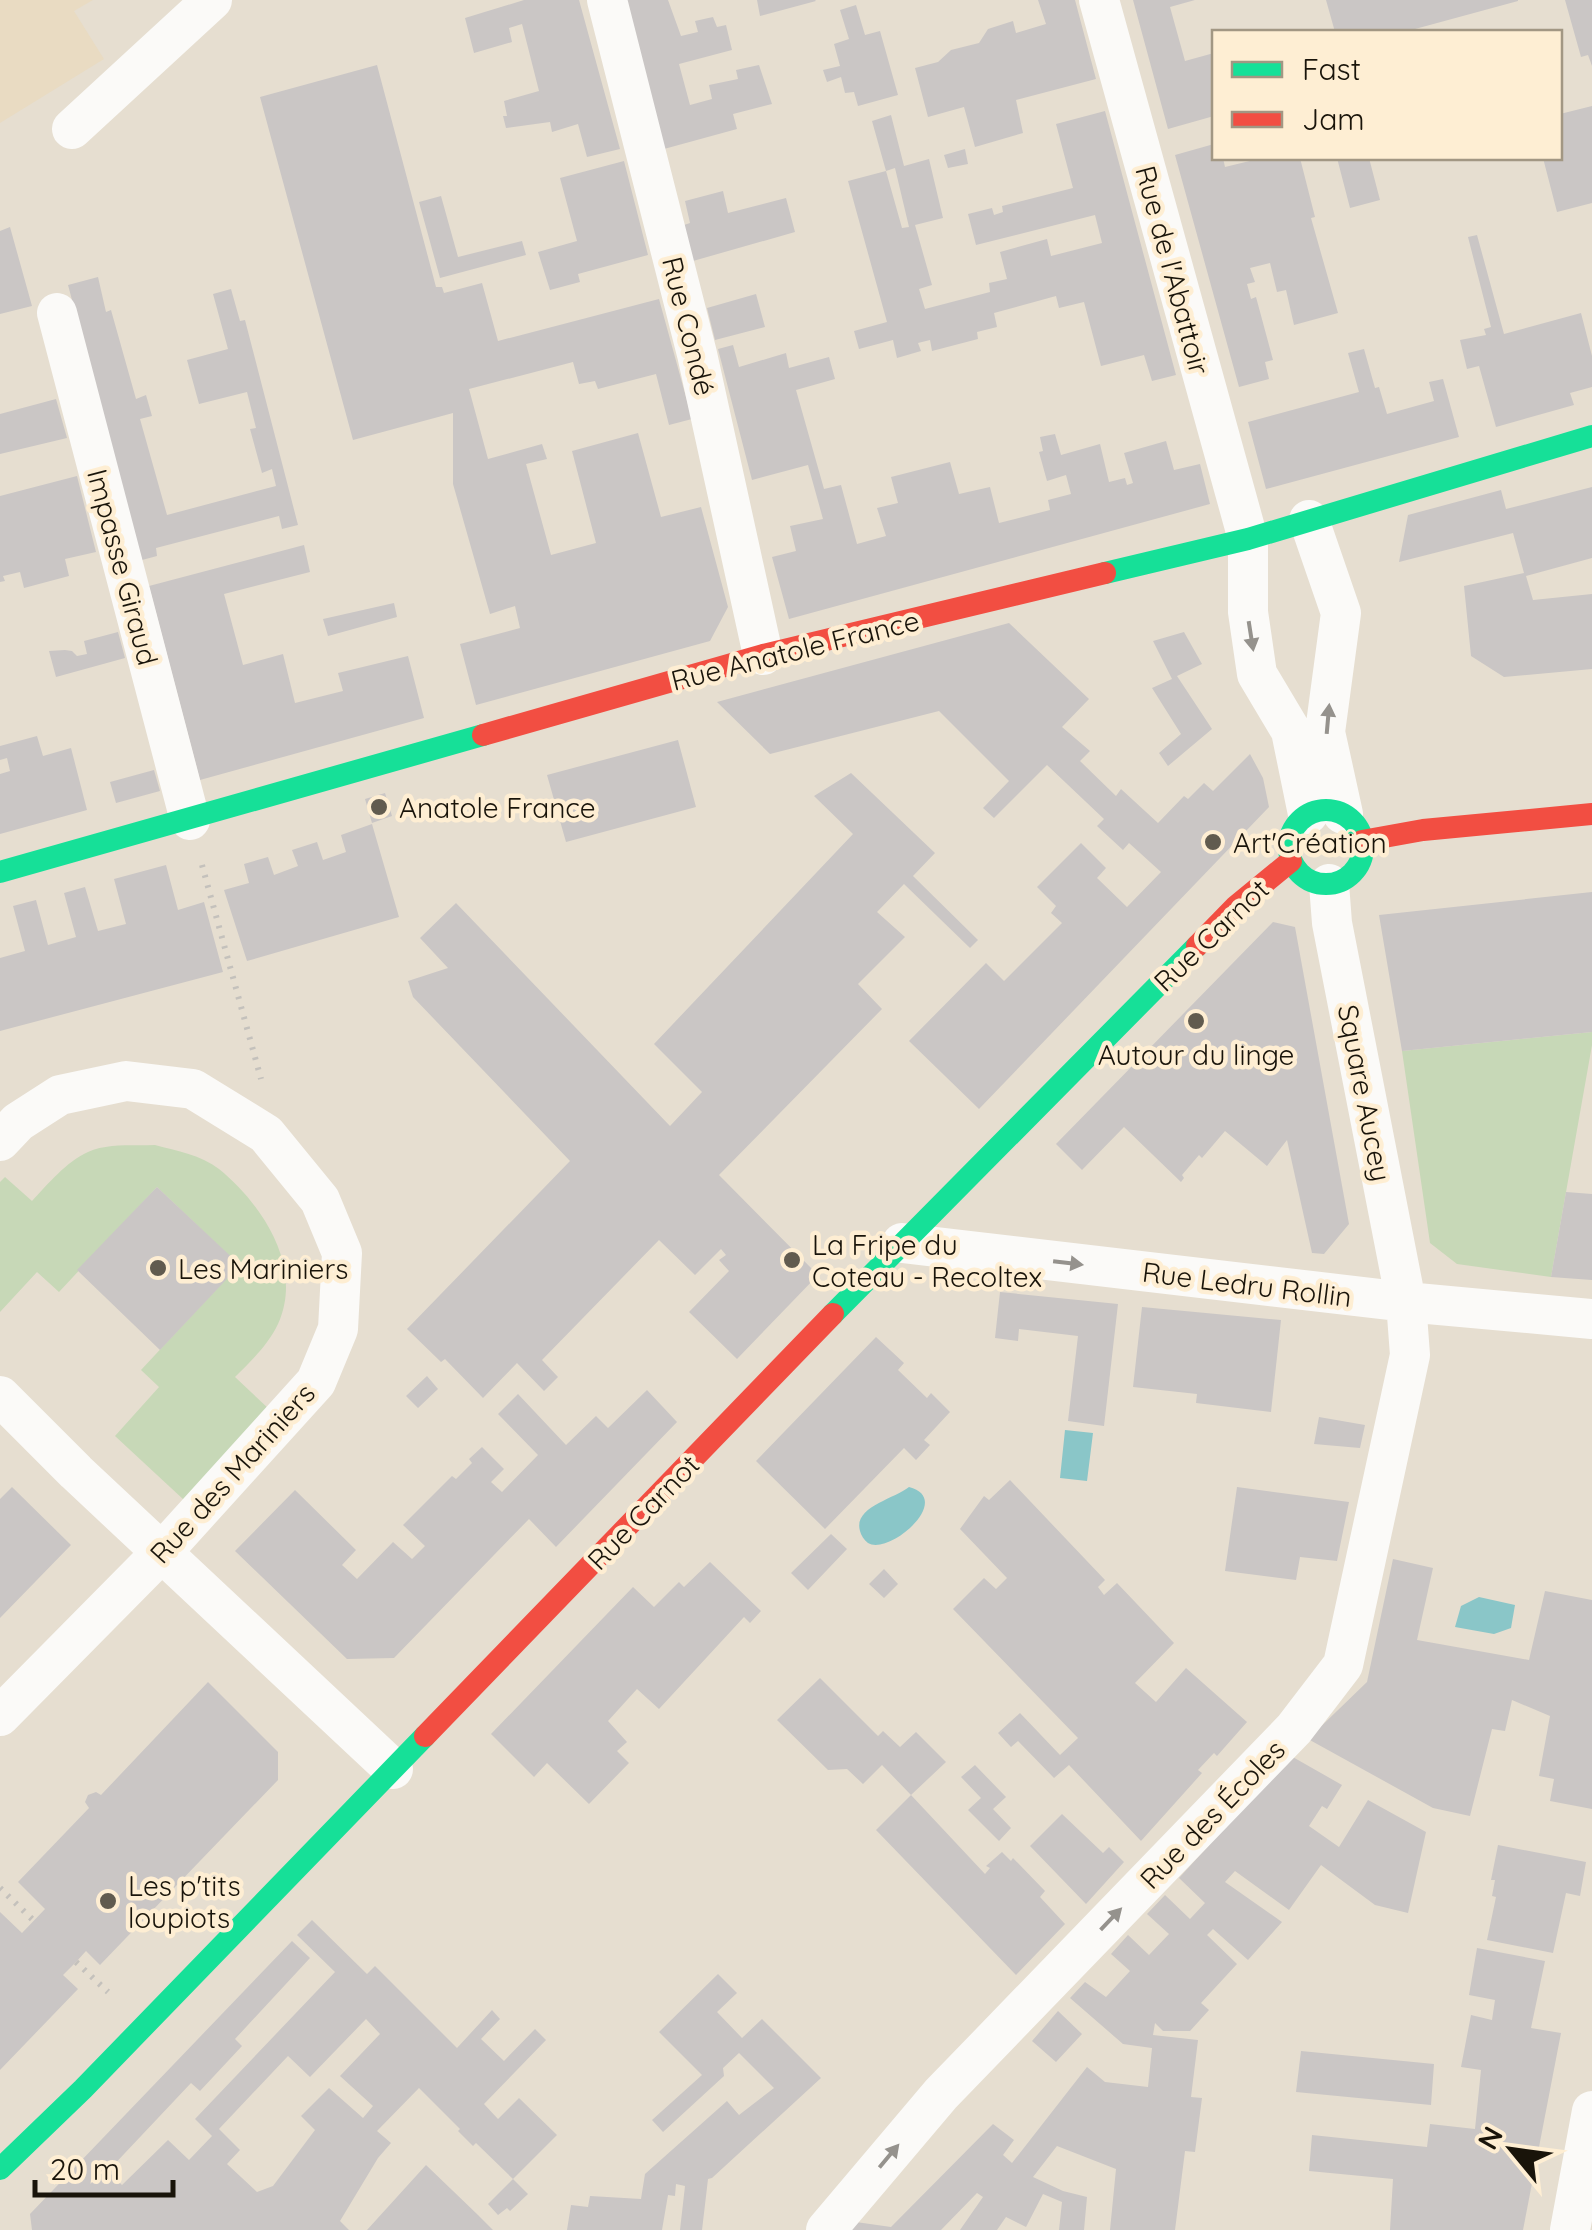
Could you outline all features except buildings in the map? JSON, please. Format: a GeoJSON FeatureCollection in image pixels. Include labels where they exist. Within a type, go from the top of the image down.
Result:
{"type":"FeatureCollection","features":[{"type":"Feature","properties":{"kind":"main road","name":"Rue Anatole France"},"geometry":{"type":"LineString","coordinates":[[0,872],[763,655],[1248,539],[1592,436]]}},
{"type":"Feature","properties":{"kind":"main road"},"geometry":{"type":"LineString","coordinates":[[1338,823],[1362,853],[1350,874],[1329,884],[1306,878],[1297,870],[1288,850],[1293,829],[1338,823],[1422,830],[1592,814]]}},
{"type":"Feature","properties":{"kind":"main road","name":"Rue Carnot"},"geometry":{"type":"LineString","coordinates":[[0,2169],[82,2090],[902,1244],[1236,906],[1292,860]]}},
{"type":"Feature","properties":{"kind":"street"},"geometry":{"type":"LineString","coordinates":[[72,130],[212,0]]}},
{"type":"Feature","properties":{"kind":"street","name":"Rue Condé"},"geometry":{"type":"LineString","coordinates":[[606,0],[697,354],[763,655]]}},
{"type":"Feature","properties":{"kind":"street","name":"Rue de l'Abattoir"},"geometry":{"type":"LineString","coordinates":[[1099,0],[1248,539]]}},
{"type":"Feature","properties":{"kind":"street","name":"Impasse Giraud"},"geometry":{"type":"LineString","coordinates":[[57,313],[190,820]]}},
{"type":"Feature","properties":{"kind":"street"},"geometry":{"type":"LineString","coordinates":[[1309,520],[1341,613],[1325,732],[1338,823]]}},
{"type":"Feature","properties":{"kind":"street"},"geometry":{"type":"LineString","coordinates":[[1248,539],[1248,612],[1257,674],[1338,823]]}},
{"type":"Feature","properties":{"kind":"street","name":"Square Aucey"},"geometry":{"type":"LineString","coordinates":[[1329,884],[1332,923],[1406,1302]]}},
{"type":"Feature","properties":{"kind":"street","name":"Rue des Mariniers"},"geometry":{"type":"LineString","coordinates":[[0,1141],[18,1122],[60,1095],[126,1081],[193,1090],[266,1134],[320,1200],[342,1253],[338,1328],[316,1382],[162,1552],[0,1716]]}},
{"type":"Feature","properties":{"kind":"street","name":"Rue Ledru Rollin"},"geometry":{"type":"LineString","coordinates":[[902,1244],[1406,1302],[1592,1319]]}},
{"type":"Feature","properties":{"kind":"street","name":"Rue des Écoles"},"geometry":{"type":"LineString","coordinates":[[826,2230],[941,2094],[1294,1729],[1343,1665],[1410,1355],[1406,1302]]}},
{"type":"Feature","properties":{"kind":"street"},"geometry":{"type":"LineString","coordinates":[[5,1411],[76,1472],[393,1769]]}},
{"type":"Feature","properties":{"kind":"street"},"geometry":{"type":"LineString","coordinates":[[1570,2230],[1592,2111]]}},
{"type":"Feature","properties":{"kind":"path"},"geometry":{"type":"LineString","coordinates":[[190,820],[262,1078],[235,1113]]}},
{"type":"Feature","properties":{"kind":"path"},"geometry":{"type":"LineString","coordinates":[[0,1888],[34,1920]]}},
{"type":"Feature","properties":{"kind":"shaded area"},"geometry":{"type":"Polygon","coordinates":[[[0,0],[93,0],[74,11],[104,59],[0,123],[0,0]]]}},
{"type":"Feature","properties":{"kind":"green space"},"geometry":{"type":"Polygon","coordinates":[[[1592,1032],[1551,1277],[1457,1264],[1430,1243],[1402,1051],[1592,1032]]]}},
{"type":"Feature","properties":{"kind":"green space"},"geometry":{"type":"Polygon","coordinates":[[[155,1145],[204,1160],[235,1183],[274,1238],[286,1281],[278,1324],[235,1377],[269,1409],[184,1500],[115,1436],[159,1387],[141,1370],[239,1265],[157,1187],[59,1292],[37,1272],[0,1312],[0,1182],[5,1177],[32,1201],[65,1167],[88,1152],[112,1146],[155,1145]]]}},
{"type":"Feature","properties":{"kind":"water"},"geometry":{"type":"Polygon","coordinates":[[[1065,1430],[1093,1433],[1087,1481],[1060,1478],[1065,1430]]]}},
{"type":"Feature","properties":{"kind":"water"},"geometry":{"type":"Polygon","coordinates":[[[909,1487],[921,1493],[925,1503],[914,1524],[890,1541],[868,1543],[860,1531],[863,1516],[909,1487]]]}},
{"type":"Feature","properties":{"kind":"water"},"geometry":{"type":"Polygon","coordinates":[[[1479,1597],[1515,1605],[1511,1628],[1494,1634],[1455,1627],[1461,1606],[1479,1597]]]}},
{"type":"Feature","properties":{"kind":"traffic: fast"},"geometry":{"type":"LineString","coordinates":[[1105,573],[1248,539],[1592,436]]}},
{"type":"Feature","properties":{"kind":"traffic: fast"},"geometry":{"type":"LineString","coordinates":[[0,872],[483,735]]}},
{"type":"Feature","properties":{"kind":"traffic: fast"},"geometry":{"type":"LineString","coordinates":[[1326,810],[1352,821],[1363,847],[1352,873],[1326,884],[1300,873],[1289,847],[1300,821],[1326,810]]}},
{"type":"Feature","properties":{"kind":"traffic: fast"},"geometry":{"type":"LineString","coordinates":[[833,1314],[1197,946]]}},
{"type":"Feature","properties":{"kind":"traffic: fast"},"geometry":{"type":"LineString","coordinates":[[0,2169],[83,2089],[425,1736]]}},
{"type":"Feature","properties":{"kind":"traffic: jam"},"geometry":{"type":"LineString","coordinates":[[483,735],[763,655],[1105,573]]}},
{"type":"Feature","properties":{"kind":"traffic: jam"},"geometry":{"type":"LineString","coordinates":[[1362,841],[1423,830],[1592,814]]}},
{"type":"Feature","properties":{"kind":"traffic: jam"},"geometry":{"type":"LineString","coordinates":[[1197,946],[1236,906],[1291,861]]}},
{"type":"Feature","properties":{"kind":"traffic: jam"},"geometry":{"type":"LineString","coordinates":[[425,1736],[833,1314]]}},
{"type":"Feature","properties":{"kind":"place","name":"Anatole France"},"geometry":{"type":"Point","coordinates":[379,807]}},
{"type":"Feature","properties":{"kind":"place","name":"Art'Création"},"geometry":{"type":"Point","coordinates":[1213,842]}},
{"type":"Feature","properties":{"kind":"place","name":"Autour du linge"},"geometry":{"type":"Point","coordinates":[1196,1021]}},
{"type":"Feature","properties":{"kind":"place","name":"La Fripe du Coteau - Recoltex"},"geometry":{"type":"Point","coordinates":[792,1260]}},
{"type":"Feature","properties":{"kind":"place","name":"Les Mariniers"},"geometry":{"type":"Point","coordinates":[158,1268]}},
{"type":"Feature","properties":{"kind":"place","name":"Les p'tits loupiots"},"geometry":{"type":"Point","coordinates":[108,1901]}}]}
